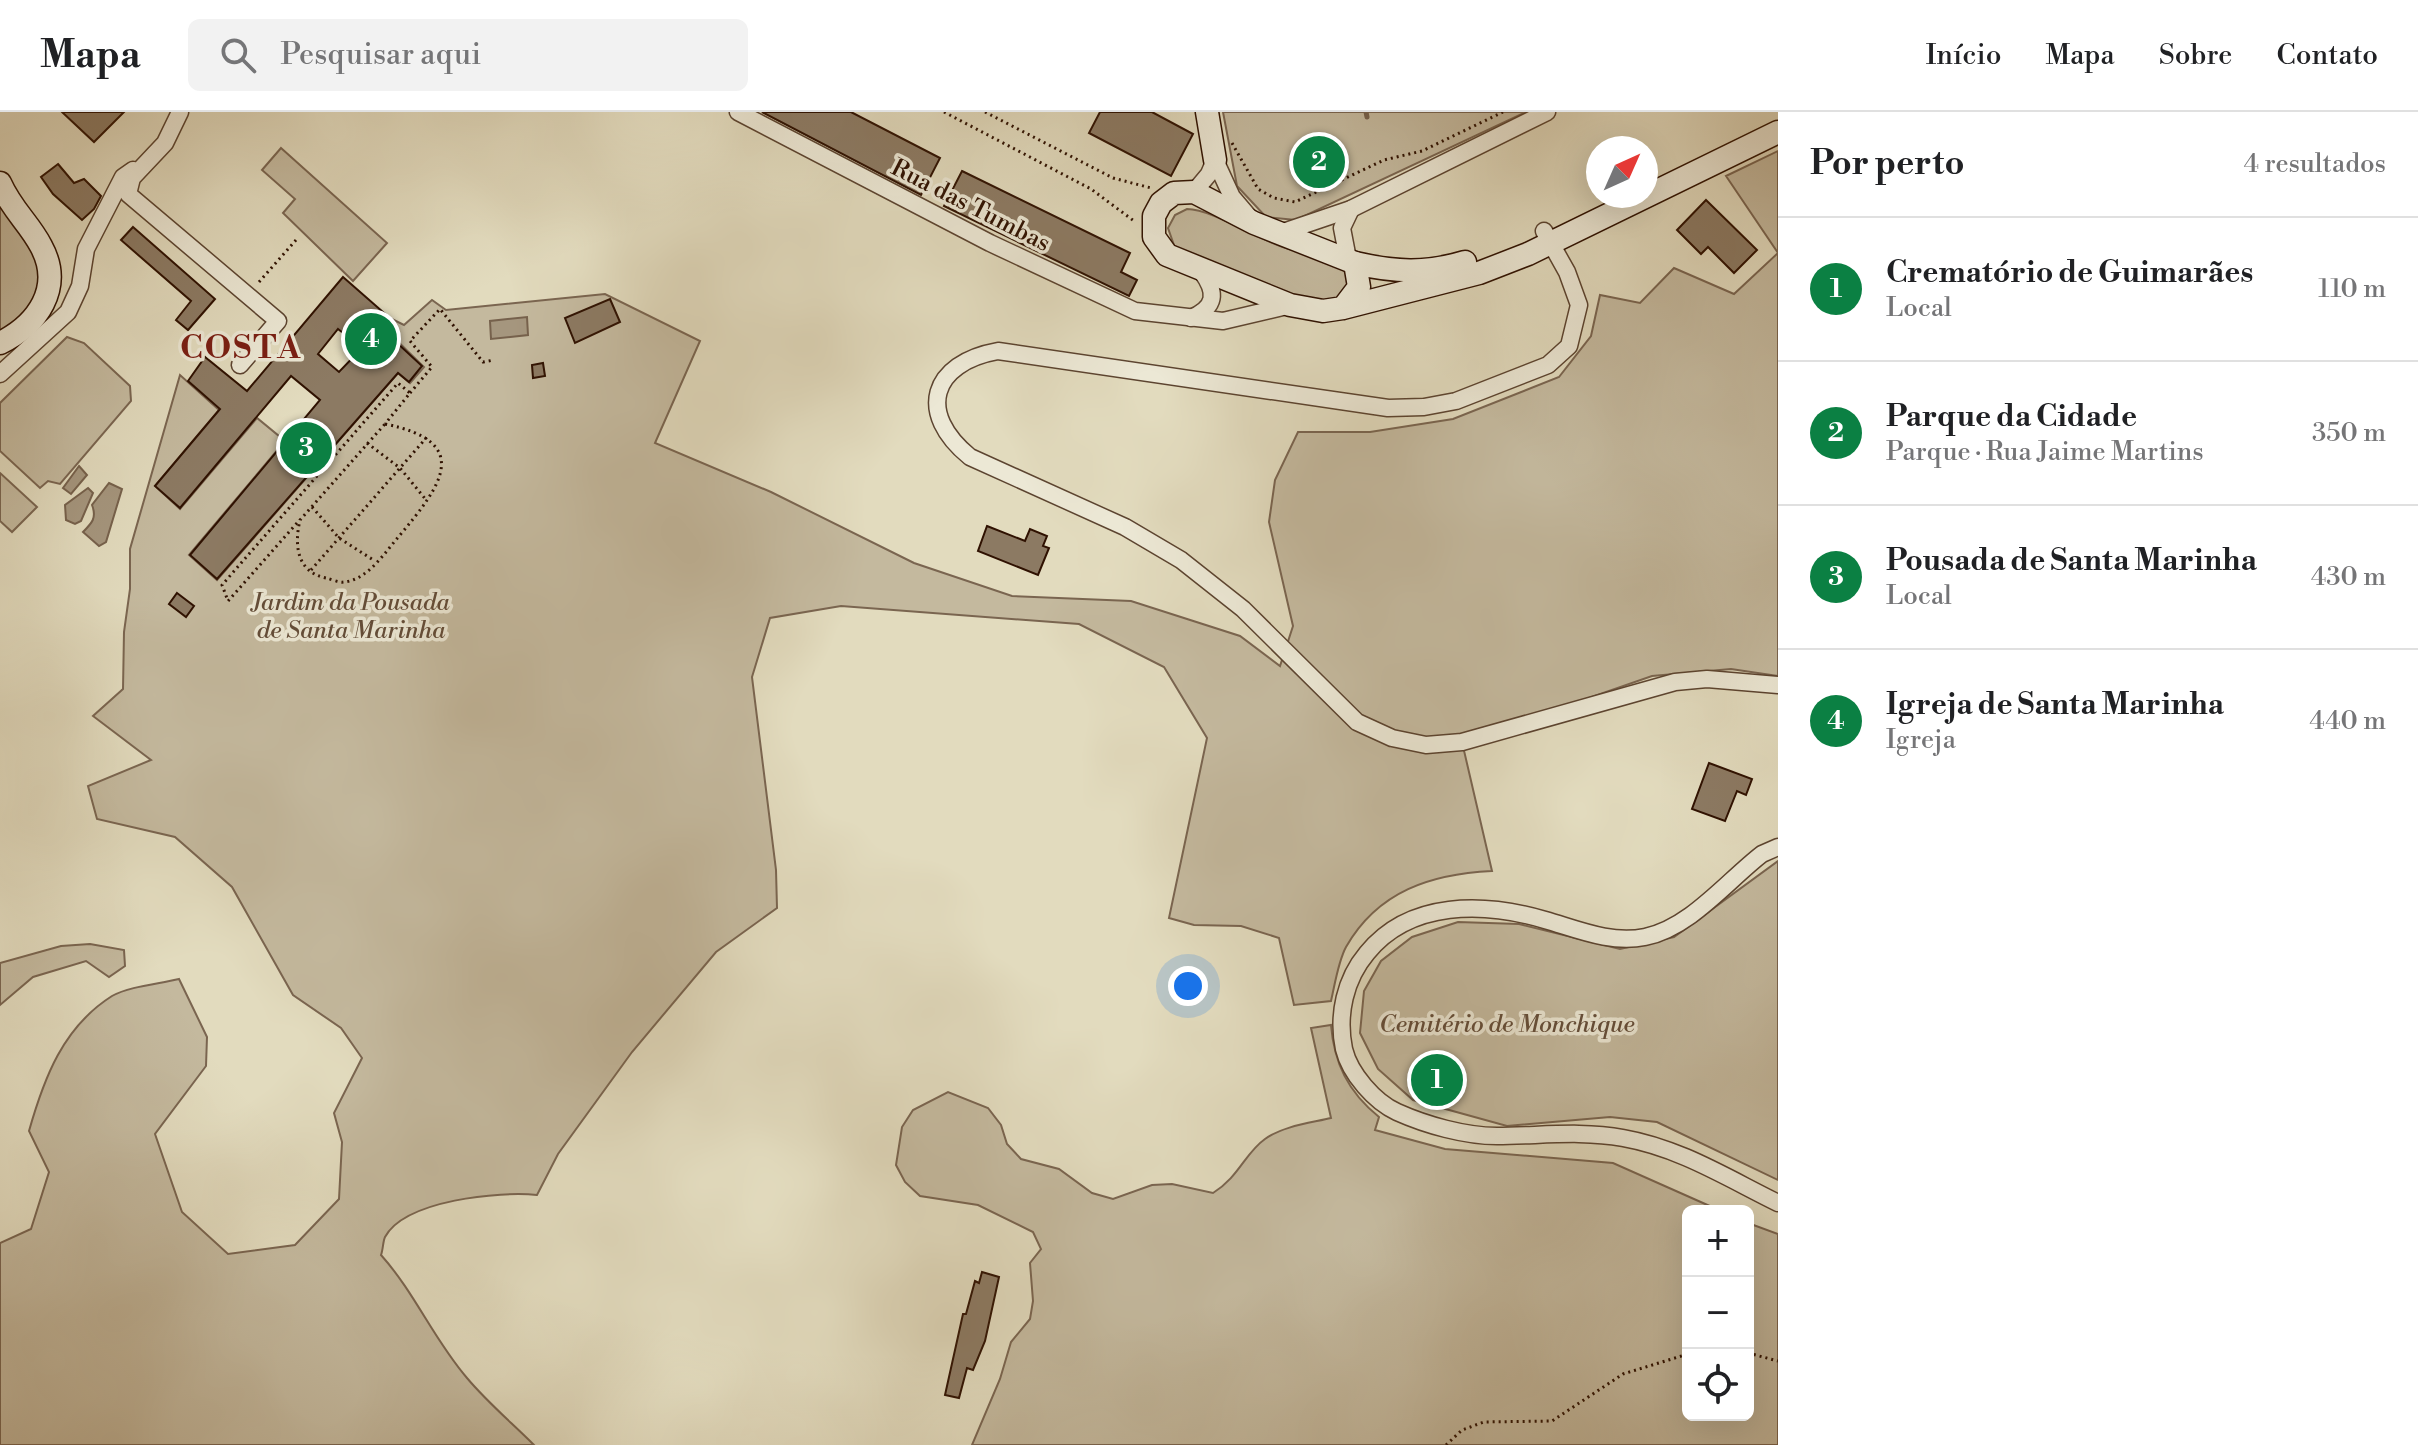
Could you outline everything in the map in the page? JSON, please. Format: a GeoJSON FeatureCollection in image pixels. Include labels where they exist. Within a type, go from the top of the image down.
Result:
{"type":"FeatureCollection","features":[{"type":"Feature","properties":{"kind":"street"},"geometry":{"type":"LineString","coordinates":[[180,112],[165,143],[132,178],[128,194],[278,321],[240,365]]}},
{"type":"Feature","properties":{"kind":"street","name":"Rua das Tumbas"},"geometry":{"type":"LineString","coordinates":[[738,112],[990,243],[1135,311],[1223,321],[1290,305]]}},
{"type":"Feature","properties":{"kind":"street"},"geometry":{"type":"LineString","coordinates":[[1207,112],[1215,160],[1232,197],[1254,223]]}},
{"type":"Feature","properties":{"kind":"street"},"geometry":{"type":"LineString","coordinates":[[1280,233],[1351,209],[1547,112]]}},
{"type":"Feature","properties":{"kind":"street"},"geometry":{"type":"LineString","coordinates":[[1658,175],[1778,117]]}},
{"type":"Feature","properties":{"kind":"street"},"geometry":{"type":"LineString","coordinates":[[1215,160],[1209,174],[1184,193],[1161,203],[1154,216],[1154,237],[1159,247],[1202,272],[1290,305],[1323,311],[1479,273],[1548,237],[1778,132]]}},
{"type":"Feature","properties":{"kind":"street"},"geometry":{"type":"LineString","coordinates":[[0,374],[68,312],[80,286],[86,249],[123,177],[151,158]]}},
{"type":"Feature","properties":{"kind":"street"},"geometry":{"type":"LineString","coordinates":[[0,183],[11,208],[42,247],[48,273],[45,305],[24,331],[0,343]]}},
{"type":"Feature","properties":{"kind":"street"},"geometry":{"type":"LineString","coordinates":[[1184,193],[1352,261],[1392,272],[1423,271],[1548,237],[1596,208]]}},
{"type":"Feature","properties":{"kind":"street"},"geometry":{"type":"LineString","coordinates":[[1343,308],[1359,287],[1342,228],[1351,209]]}},
{"type":"Feature","properties":{"kind":"street"},"geometry":{"type":"LineString","coordinates":[[1548,237],[1567,272],[1579,305],[1569,346],[1548,365],[1456,401],[1424,407],[1388,408],[1022,352],[998,351],[974,355],[951,369],[939,389],[936,405],[940,422],[952,443],[970,457],[1087,508],[1181,560],[1243,609],[1357,722],[1392,738],[1426,745],[1462,742],[1675,682],[1707,679],[1778,685]]}},
{"type":"Feature","properties":{"kind":"street"},"geometry":{"type":"LineString","coordinates":[[1190,318],[1207,311],[1213,301],[1213,287],[1202,272]]}},
{"type":"Feature","properties":{"kind":"street"},"geometry":{"type":"LineString","coordinates":[[1778,847],[1762,854],[1672,927],[1645,937],[1612,938],[1499,909],[1433,911],[1405,921],[1379,937],[1354,969],[1342,1005],[1344,1051],[1364,1087],[1395,1111],[1440,1127],[1493,1137],[1586,1134],[1661,1145],[1778,1203]]}},
{"type":"Feature","properties":{"kind":"path"},"geometry":{"type":"LineString","coordinates":[[944,112],[1100,194],[1122,210],[1159,247]]}},
{"type":"Feature","properties":{"kind":"path"},"geometry":{"type":"LineString","coordinates":[[985,112],[1121,181],[1184,193]]}},
{"type":"Feature","properties":{"kind":"path"},"geometry":{"type":"LineString","coordinates":[[1229,134],[1258,189],[1274,198],[1295,202],[1384,160],[1422,151],[1503,112]]}},
{"type":"Feature","properties":{"kind":"path"},"geometry":{"type":"LineString","coordinates":[[263,278],[296,240]]}},
{"type":"Feature","properties":{"kind":"path"},"geometry":{"type":"LineString","coordinates":[[410,393],[398,383],[222,585],[228,601],[385,424],[432,367],[410,341],[440,309],[483,362],[494,360]]}},
{"type":"Feature","properties":{"kind":"path"},"geometry":{"type":"LineString","coordinates":[[300,520],[296,539],[299,558],[310,571],[344,582],[366,572],[376,562],[428,502],[442,475],[438,453],[427,437],[418,430],[385,424]]}},
{"type":"Feature","properties":{"kind":"path"},"geometry":{"type":"LineString","coordinates":[[310,571],[427,437]]}},
{"type":"Feature","properties":{"kind":"path"},"geometry":{"type":"LineString","coordinates":[[367,443],[400,468],[428,502]]}},
{"type":"Feature","properties":{"kind":"path"},"geometry":{"type":"LineString","coordinates":[[312,507],[339,538],[376,562]]}},
{"type":"Feature","properties":{"kind":"path"},"geometry":{"type":"LineString","coordinates":[[1754,1355],[1778,1361]]}},
{"type":"Feature","properties":{"kind":"path"},"geometry":{"type":"LineString","coordinates":[[1446,1445],[1462,1430],[1484,1422],[1552,1421],[1623,1374],[1682,1356]]}},
{"type":"Feature","properties":{"kind":"green space"},"geometry":{"type":"Polygon","coordinates":[[[1223,112],[1526,112],[1296,220],[1266,217],[1237,186],[1223,112]]]}},
{"type":"Feature","properties":{"kind":"green space"},"geometry":{"type":"Polygon","coordinates":[[[281,148],[387,243],[353,281],[283,213],[295,199],[262,170],[281,148]]]}},
{"type":"Feature","properties":{"kind":"green space"},"geometry":{"type":"Polygon","coordinates":[[[1778,151],[1778,253],[1726,176],[1778,151]]]}},
{"type":"Feature","properties":{"kind":"green space"},"geometry":{"type":"Polygon","coordinates":[[[0,199],[39,258],[38,305],[0,337],[0,199]]]}},
{"type":"Feature","properties":{"kind":"green space"},"geometry":{"type":"Polygon","coordinates":[[[1187,209],[1208,214],[1280,246],[1335,263],[1347,275],[1347,288],[1333,304],[1276,293],[1175,248],[1168,228],[1175,215],[1187,209]]]}},
{"type":"Feature","properties":{"kind":"green space","name":"Jardim da Pousada de Santa Marinha"},"geometry":{"type":"Polygon","coordinates":[[[1778,253],[1778,676],[1731,669],[1652,676],[1462,742],[1492,871],[1448,876],[1408,889],[1390,899],[1359,928],[1346,947],[1331,1001],[1294,1005],[1279,938],[1241,926],[1194,925],[1169,918],[1207,738],[1164,667],[1079,624],[841,606],[770,618],[752,677],[776,870],[777,908],[716,952],[632,1052],[558,1154],[537,1195],[478,1197],[432,1206],[396,1224],[384,1239],[381,1255],[444,1348],[483,1396],[534,1445],[0,1445],[0,1243],[31,1229],[49,1172],[29,1131],[49,1073],[80,1023],[112,996],[179,979],[207,1037],[206,1066],[155,1134],[182,1212],[228,1254],[295,1245],[339,1199],[342,1142],[334,1113],[362,1058],[341,1028],[293,995],[232,887],[175,837],[97,819],[88,786],[151,760],[93,716],[123,689],[130,549],[180,375],[219,410],[155,486],[180,509],[257,418],[285,441],[189,555],[217,580],[398,373],[410,383],[424,367],[385,329],[392,319],[404,325],[432,300],[446,310],[605,294],[700,341],[655,443],[771,492],[914,563],[1012,596],[1131,601],[1240,636],[1280,666],[1293,626],[1269,522],[1275,480],[1298,432],[1370,432],[1453,419],[1559,377],[1591,336],[1600,295],[1640,303],[1674,268],[1734,294],[1778,253]]]}},
{"type":"Feature","properties":{"kind":"green space"},"geometry":{"type":"Polygon","coordinates":[[[67,337],[84,343],[130,386],[131,401],[60,484],[48,481],[40,488],[0,451],[0,403],[67,337]]]}},
{"type":"Feature","properties":{"kind":"green space"},"geometry":{"type":"Polygon","coordinates":[[[0,473],[37,507],[12,532],[0,521],[0,473]]]}},
{"type":"Feature","properties":{"kind":"green space","name":"Cemitério de Monchique"},"geometry":{"type":"Polygon","coordinates":[[[1778,861],[1778,1180],[1657,1122],[1610,1117],[1507,1126],[1413,1100],[1378,1069],[1360,1033],[1364,991],[1381,961],[1412,937],[1458,922],[1519,924],[1620,949],[1674,937],[1778,861]]]}},
{"type":"Feature","properties":{"kind":"green space"},"geometry":{"type":"Polygon","coordinates":[[[90,944],[124,950],[125,966],[109,977],[86,961],[33,977],[0,1005],[0,963],[61,946],[90,944]]]}},
{"type":"Feature","properties":{"kind":"green space"},"geometry":{"type":"Polygon","coordinates":[[[1331,1025],[1335,1052],[1344,1076],[1379,1117],[1375,1130],[1445,1149],[1613,1163],[1708,1205],[1682,1205],[1682,1421],[1754,1421],[1754,1225],[1778,1234],[1778,1445],[972,1445],[1000,1379],[1011,1342],[1030,1319],[1033,1301],[1030,1263],[1041,1249],[1033,1232],[978,1205],[920,1196],[905,1182],[896,1165],[902,1127],[913,1110],[948,1092],[988,1108],[1001,1125],[1007,1144],[1021,1159],[1059,1169],[1092,1193],[1113,1199],[1152,1185],[1172,1184],[1213,1193],[1229,1180],[1265,1139],[1288,1128],[1331,1118],[1311,1028],[1331,1025]]]}},
{"type":"Feature","properties":{"kind":"shaded area"},"geometry":{"type":"Polygon","coordinates":[[[527,317],[528,335],[491,339],[490,321],[527,317]]]}},
{"type":"Feature","properties":{"kind":"shaded area"},"geometry":{"type":"Polygon","coordinates":[[[79,466],[87,475],[71,494],[63,488],[79,466]]]}},
{"type":"Feature","properties":{"kind":"shaded area"},"geometry":{"type":"Polygon","coordinates":[[[109,483],[122,489],[106,542],[99,546],[83,532],[93,520],[92,505],[109,483]]]}},
{"type":"Feature","properties":{"kind":"shaded area"},"geometry":{"type":"Polygon","coordinates":[[[88,488],[93,493],[81,521],[75,524],[66,520],[65,505],[88,488]]]}},
{"type":"Feature","properties":{"kind":"building"},"geometry":{"type":"Polygon","coordinates":[[[62,112],[124,112],[94,142],[62,112]]]}},
{"type":"Feature","properties":{"kind":"building"},"geometry":{"type":"Polygon","coordinates":[[[762,112],[851,112],[940,158],[921,195],[762,112]]]}},
{"type":"Feature","properties":{"kind":"building"},"geometry":{"type":"Polygon","coordinates":[[[1100,112],[1152,112],[1193,134],[1171,176],[1089,133],[1100,112]]]}},
{"type":"Feature","properties":{"kind":"building"},"geometry":{"type":"Polygon","coordinates":[[[58,164],[74,183],[84,179],[101,196],[94,209],[82,220],[53,194],[41,177],[58,164]]]}},
{"type":"Feature","properties":{"kind":"building"},"geometry":{"type":"Polygon","coordinates":[[[962,171],[1130,253],[1121,272],[1137,280],[1129,296],[944,206],[962,171]]]}},
{"type":"Feature","properties":{"kind":"building"},"geometry":{"type":"Polygon","coordinates":[[[1706,200],[1757,250],[1734,273],[1708,247],[1701,254],[1677,230],[1706,200]]]}},
{"type":"Feature","properties":{"kind":"building"},"geometry":{"type":"Polygon","coordinates":[[[133,227],[215,299],[188,330],[176,320],[191,301],[121,240],[133,227]]]}},
{"type":"Feature","properties":{"kind":"building"},"geometry":{"type":"Polygon","coordinates":[[[343,277],[391,319],[382,329],[422,366],[409,382],[398,373],[217,579],[190,555],[320,400],[291,376],[180,508],[155,486],[220,409],[188,381],[205,357],[247,391],[343,277]],[[338,329],[318,354],[339,372],[362,348],[338,329]]]}},
{"type":"Feature","properties":{"kind":"building"},"geometry":{"type":"Polygon","coordinates":[[[610,299],[620,322],[575,343],[565,318],[610,299]]]}},
{"type":"Feature","properties":{"kind":"building"},"geometry":{"type":"Polygon","coordinates":[[[543,363],[545,376],[533,378],[532,365],[543,363]]]}},
{"type":"Feature","properties":{"kind":"building"},"geometry":{"type":"Polygon","coordinates":[[[987,526],[1025,541],[1030,529],[1047,536],[1043,546],[1049,548],[1038,575],[978,551],[987,526]]]}},
{"type":"Feature","properties":{"kind":"building"},"geometry":{"type":"Polygon","coordinates":[[[177,593],[194,606],[186,617],[169,604],[177,593]]]}},
{"type":"Feature","properties":{"kind":"building"},"geometry":{"type":"Polygon","coordinates":[[[1709,763],[1752,779],[1746,795],[1737,791],[1725,821],[1692,809],[1709,763]]]}},
{"type":"Feature","properties":{"kind":"building"},"geometry":{"type":"Polygon","coordinates":[[[1436,1059],[1457,1084],[1439,1100],[1417,1076],[1436,1059]]]}},
{"type":"Feature","properties":{"kind":"building"},"geometry":{"type":"Polygon","coordinates":[[[982,1272],[999,1277],[985,1341],[973,1370],[967,1368],[959,1398],[945,1395],[963,1314],[966,1314],[975,1281],[979,1283],[982,1272]]]}},
{"type":"Feature","properties":{"kind":"waterway"},"geometry":{"type":"LineString","coordinates":[[1366,112],[1367,117]]}},
{"type":"Feature","properties":{"kind":"place","name":"Parque da Cidade"},"geometry":{"type":"Point","coordinates":[1319,162]}},
{"type":"Feature","properties":{"kind":"place","name":"Igreja de Santa Marinha"},"geometry":{"type":"Point","coordinates":[371,339]}},
{"type":"Feature","properties":{"kind":"place","name":"Pousada de Santa Marinha"},"geometry":{"type":"Point","coordinates":[306,448]}},
{"type":"Feature","properties":{"kind":"place","name":"Crematório de Guimarães"},"geometry":{"type":"Point","coordinates":[1437,1080]}},
{"type":"Feature","properties":{"kind":"district","name":"COSTA"},"geometry":{"type":"Point","coordinates":[241,347]}}]}
